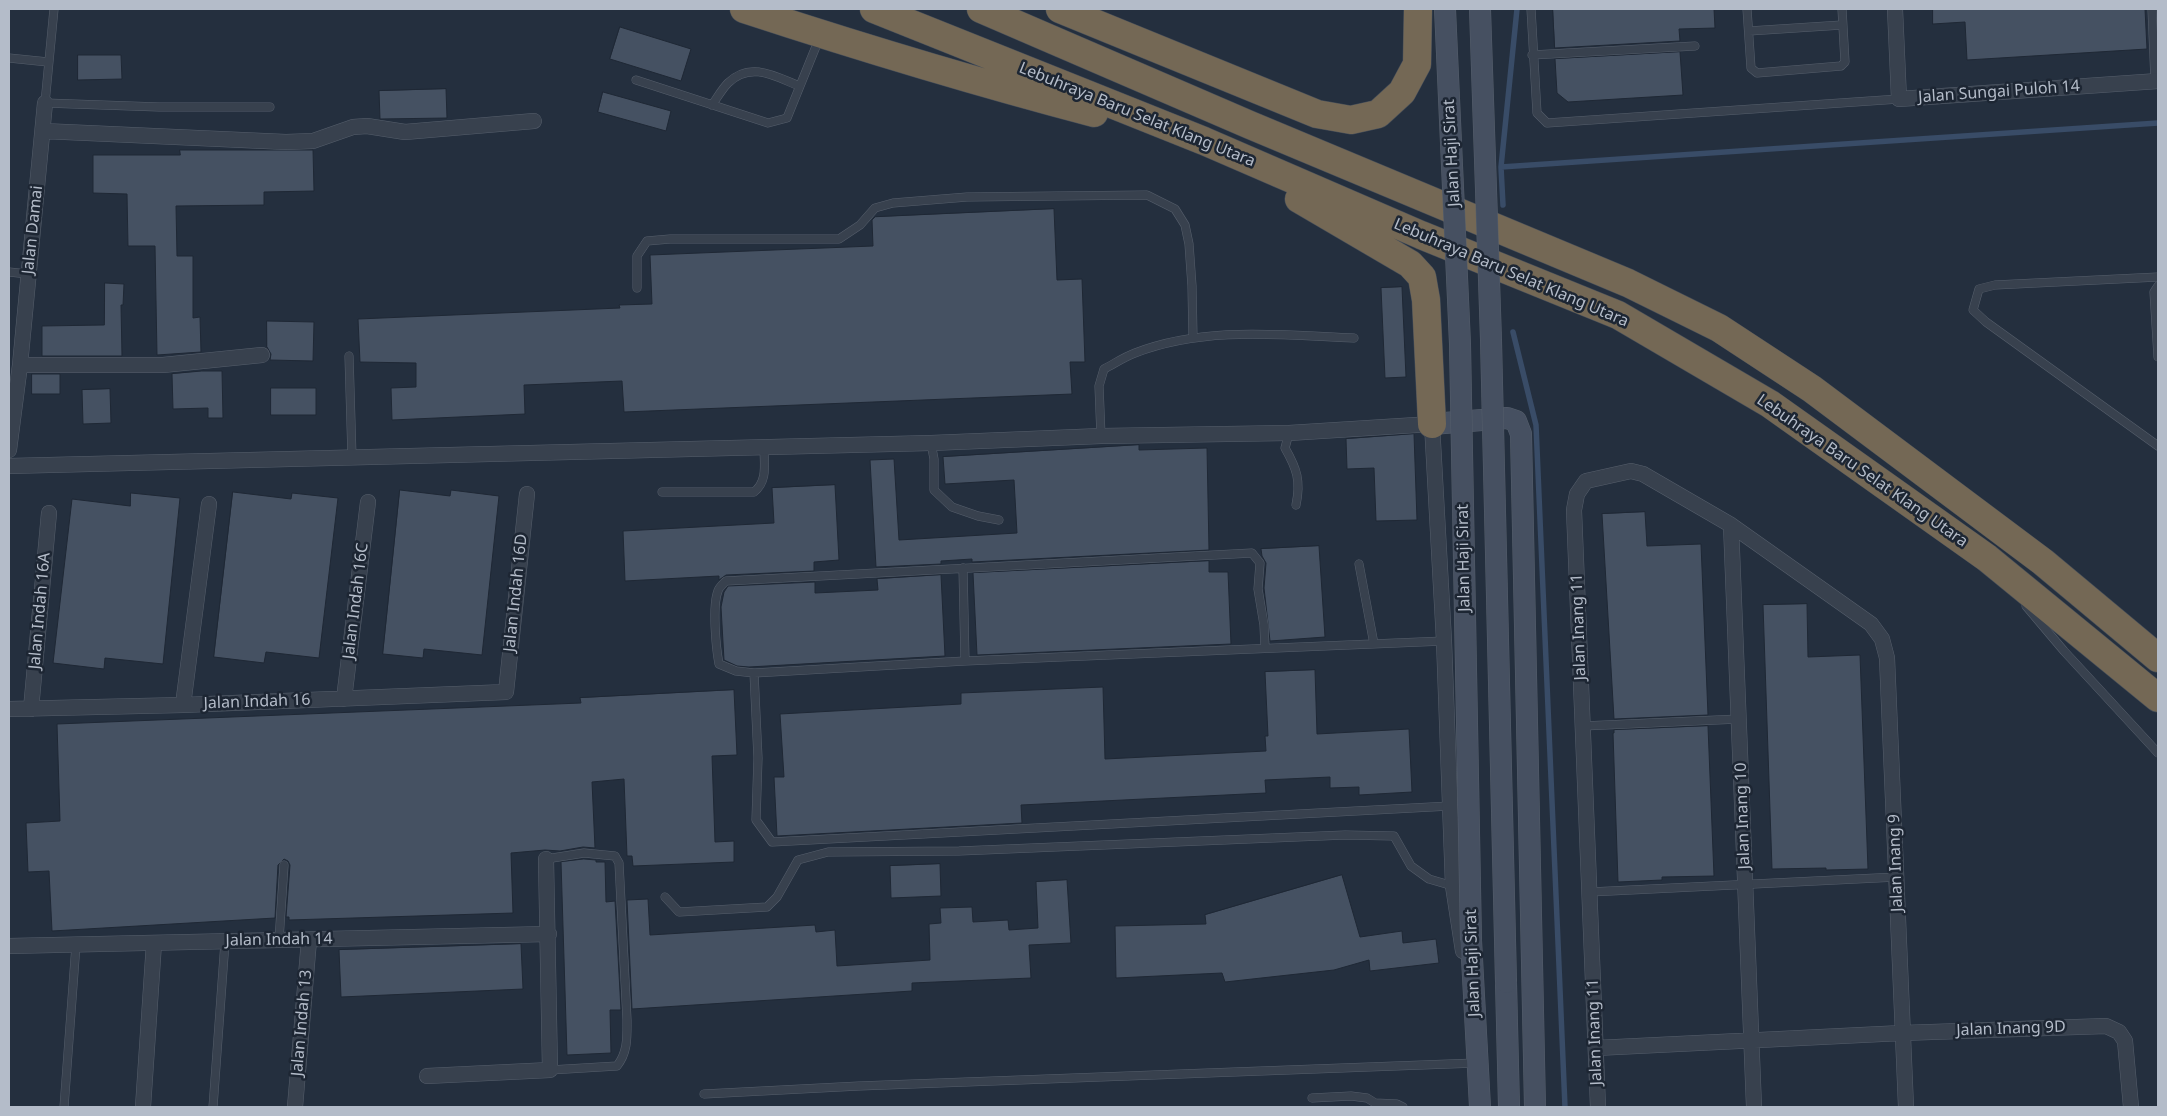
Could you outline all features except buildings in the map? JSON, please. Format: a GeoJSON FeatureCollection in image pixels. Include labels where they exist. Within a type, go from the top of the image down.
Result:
{"type":"FeatureCollection","features":[{"type":"Feature","properties":{"kind":"highway"},"geometry":{"type":"LineString","coordinates":[[744,9],[1002,89],[1215,146],[1282,190],[1410,264],[1422,277],[1426,300],[1432,424]]}},
{"type":"Feature","properties":{"kind":"highway","name":"Lebuhraya Baru Selat Klang Utara"},"geometry":{"type":"LineString","coordinates":[[874,9],[1215,146],[1421,236],[1618,315],[1770,404],[1987,558],[2158,698]]}},
{"type":"Feature","properties":{"kind":"highway","name":"Lebuhraya Baru Selat Klang Utara"},"geometry":{"type":"LineString","coordinates":[[981,9],[1250,125],[1628,283],[1719,328],[1812,389],[2043,562],[2158,658]]}},
{"type":"Feature","properties":{"kind":"highway"},"geometry":{"type":"LineString","coordinates":[[1049,9],[1250,125]]}},
{"type":"Feature","properties":{"kind":"highway"},"geometry":{"type":"LineString","coordinates":[[1060,9],[1317,114],[1351,120],[1378,114],[1402,92],[1417,64],[1418,9]]}},
{"type":"Feature","properties":{"kind":"main road","name":"Jalan Haji Sirat"},"geometry":{"type":"LineString","coordinates":[[1445,9],[1460,344],[1471,940],[1476,1063],[1480,1107]]}},
{"type":"Feature","properties":{"kind":"main road","name":"Jalan Haji Sirat"},"geometry":{"type":"LineString","coordinates":[[1480,9],[1491,340],[1509,1107]]}},
{"type":"Feature","properties":{"kind":"main road"},"geometry":{"type":"LineString","coordinates":[[1432,424],[1507,418],[1516,421],[1521,434],[1535,1107]]}},
{"type":"Feature","properties":{"kind":"street","name":"Jalan Sungai Puloh 14"},"geometry":{"type":"LineString","coordinates":[[1896,9],[1899,99],[2157,81]]}},
{"type":"Feature","properties":{"kind":"street","name":"Jalan Damai"},"geometry":{"type":"LineString","coordinates":[[9,450],[20,365],[45,103]]}},
{"type":"Feature","properties":{"kind":"street"},"geometry":{"type":"LineString","coordinates":[[43,132],[286,142],[313,141],[353,127],[367,126],[405,132],[534,121]]}},
{"type":"Feature","properties":{"kind":"street"},"geometry":{"type":"LineString","coordinates":[[20,365],[163,365],[262,354]]}},
{"type":"Feature","properties":{"kind":"street"},"geometry":{"type":"LineString","coordinates":[[9,466],[931,443],[1101,436],[1289,433],[1432,424],[1444,641],[1453,886],[1476,1039]]}},
{"type":"Feature","properties":{"kind":"street","name":"Jalan Inang 11"},"geometry":{"type":"LineString","coordinates":[[1598,1107],[1574,510],[1577,494],[1586,481],[1631,471],[1643,474],[1731,525],[1871,624]]}},
{"type":"Feature","properties":{"kind":"street","name":"Jalan Indah 16D"},"geometry":{"type":"LineString","coordinates":[[506,692],[527,494]]}},
{"type":"Feature","properties":{"kind":"street","name":"Jalan Indah 16C"},"geometry":{"type":"LineString","coordinates":[[344,699],[368,502]]}},
{"type":"Feature","properties":{"kind":"street"},"geometry":{"type":"LineString","coordinates":[[183,705],[210,504]]}},
{"type":"Feature","properties":{"kind":"street","name":"Jalan Indah 16A"},"geometry":{"type":"LineString","coordinates":[[30,709],[48,513]]}},
{"type":"Feature","properties":{"kind":"street","name":"Jalan Inang 10"},"geometry":{"type":"LineString","coordinates":[[1731,525],[1754,1107]]}},
{"type":"Feature","properties":{"kind":"street","name":"Jalan Inang 9"},"geometry":{"type":"LineString","coordinates":[[1871,624],[1882,640],[1887,658],[1898,877],[1906,1107]]}},
{"type":"Feature","properties":{"kind":"street","name":"Jalan Indah 16"},"geometry":{"type":"LineString","coordinates":[[9,709],[183,705],[506,692]]}},
{"type":"Feature","properties":{"kind":"street"},"geometry":{"type":"LineString","coordinates":[[427,1076],[550,1070],[549,934],[546,859]]}},
{"type":"Feature","properties":{"kind":"street","name":"Jalan Indah 14"},"geometry":{"type":"LineString","coordinates":[[9,946],[549,934]]}},
{"type":"Feature","properties":{"kind":"street","name":"Jalan Indah 13"},"geometry":{"type":"LineString","coordinates":[[295,1107],[309,940]]}},
{"type":"Feature","properties":{"kind":"street"},"geometry":{"type":"LineString","coordinates":[[143,1107],[154,943]]}},
{"type":"Feature","properties":{"kind":"street","name":"Jalan Inang 9D"},"geometry":{"type":"LineString","coordinates":[[1596,1048],[1752,1039],[2106,1026],[2119,1032],[2125,1041],[2131,1107]]}},
{"type":"Feature","properties":{"kind":"lane","name":"Jalan Damai"},"geometry":{"type":"LineString","coordinates":[[45,103],[54,9]]}},
{"type":"Feature","properties":{"kind":"lane"},"geometry":{"type":"LineString","coordinates":[[1531,9],[1532,55],[1537,113],[1548,123],[1899,99]]}},
{"type":"Feature","properties":{"kind":"lane"},"geometry":{"type":"LineString","coordinates":[[1747,9],[1751,68],[1757,73],[1841,66],[1845,62],[1842,9]]}},
{"type":"Feature","properties":{"kind":"lane"},"geometry":{"type":"LineString","coordinates":[[2152,9],[2157,81]]}},
{"type":"Feature","properties":{"kind":"lane"},"geometry":{"type":"LineString","coordinates":[[1748,31],[1842,25]]}},
{"type":"Feature","properties":{"kind":"lane"},"geometry":{"type":"LineString","coordinates":[[636,80],[768,123],[777,122],[787,118],[821,34]]}},
{"type":"Feature","properties":{"kind":"lane"},"geometry":{"type":"LineString","coordinates":[[1532,55],[1695,46]]}},
{"type":"Feature","properties":{"kind":"lane"},"geometry":{"type":"LineString","coordinates":[[9,58],[48,62]]}},
{"type":"Feature","properties":{"kind":"lane"},"geometry":{"type":"LineString","coordinates":[[712,105],[728,83],[745,71],[764,72],[799,86]]}},
{"type":"Feature","properties":{"kind":"lane"},"geometry":{"type":"LineString","coordinates":[[45,103],[159,107],[270,107]]}},
{"type":"Feature","properties":{"kind":"lane"},"geometry":{"type":"LineString","coordinates":[[637,288],[637,256],[647,241],[670,239],[839,239],[860,225],[875,208],[893,203],[967,197],[1146,195],[1175,209],[1185,225],[1189,244],[1193,338]]}},
{"type":"Feature","properties":{"kind":"lane"},"geometry":{"type":"LineString","coordinates":[[9,272],[28,274]]}},
{"type":"Feature","properties":{"kind":"lane"},"geometry":{"type":"LineString","coordinates":[[2158,277],[1995,285],[1979,289],[1974,310],[1986,322],[2158,446]]}},
{"type":"Feature","properties":{"kind":"lane"},"geometry":{"type":"LineString","coordinates":[[2158,286],[2154,292],[2158,357]]}},
{"type":"Feature","properties":{"kind":"lane"},"geometry":{"type":"LineString","coordinates":[[1101,436],[1099,386],[1104,369],[1134,353],[1193,338],[1230,334],[1354,338]]}},
{"type":"Feature","properties":{"kind":"lane"},"geometry":{"type":"LineString","coordinates":[[349,356],[352,457]]}},
{"type":"Feature","properties":{"kind":"lane"},"geometry":{"type":"LineString","coordinates":[[1289,433],[1285,448],[1296,468],[1299,490],[1296,505]]}},
{"type":"Feature","properties":{"kind":"lane"},"geometry":{"type":"LineString","coordinates":[[931,443],[934,459],[934,490],[952,507],[978,516],[999,520]]}},
{"type":"Feature","properties":{"kind":"lane"},"geometry":{"type":"LineString","coordinates":[[662,492],[754,492],[762,486],[764,447]]}},
{"type":"Feature","properties":{"kind":"lane"},"geometry":{"type":"LineString","coordinates":[[1265,648],[1264,625],[1258,589],[1260,562],[1252,553],[726,581],[718,590],[715,623],[719,664],[736,671],[754,673],[965,661],[1444,641]]}},
{"type":"Feature","properties":{"kind":"lane"},"geometry":{"type":"LineString","coordinates":[[1987,558],[2016,594]]}},
{"type":"Feature","properties":{"kind":"lane"},"geometry":{"type":"LineString","coordinates":[[1359,564],[1374,644]]}},
{"type":"Feature","properties":{"kind":"lane"},"geometry":{"type":"LineString","coordinates":[[962,568],[965,661]]}},
{"type":"Feature","properties":{"kind":"lane"},"geometry":{"type":"LineString","coordinates":[[2022,601],[2064,651],[2158,753]]}},
{"type":"Feature","properties":{"kind":"lane"},"geometry":{"type":"LineString","coordinates":[[754,673],[758,758],[756,820],[772,842],[1450,806]]}},
{"type":"Feature","properties":{"kind":"lane"},"geometry":{"type":"LineString","coordinates":[[1583,726],[1739,719]]}},
{"type":"Feature","properties":{"kind":"lane"},"geometry":{"type":"LineString","coordinates":[[664,897],[679,912],[767,907],[776,897],[798,860],[828,852],[959,851],[1345,835],[1394,836],[1410,866],[1429,879],[1453,886]]}},
{"type":"Feature","properties":{"kind":"lane"},"geometry":{"type":"LineString","coordinates":[[546,859],[584,853],[615,856],[619,863],[627,1020],[627,1044],[624,1058],[617,1066],[550,1070]]}},
{"type":"Feature","properties":{"kind":"lane"},"geometry":{"type":"LineString","coordinates":[[279,940],[284,865]]}},
{"type":"Feature","properties":{"kind":"lane"},"geometry":{"type":"LineString","coordinates":[[1590,892],[1898,877]]}},
{"type":"Feature","properties":{"kind":"lane"},"geometry":{"type":"LineString","coordinates":[[213,1107],[225,942]]}},
{"type":"Feature","properties":{"kind":"lane"},"geometry":{"type":"LineString","coordinates":[[64,1107],[76,945]]}},
{"type":"Feature","properties":{"kind":"lane"},"geometry":{"type":"LineString","coordinates":[[704,1094],[859,1086],[1476,1063]]}},
{"type":"Feature","properties":{"kind":"lane"},"geometry":{"type":"LineString","coordinates":[[1312,1098],[1351,1096],[1367,1098],[1375,1103],[1397,1104],[1403,1107]]}},
{"type":"Feature","properties":{"kind":"waterway"},"geometry":{"type":"LineString","coordinates":[[1517,9],[1501,167],[2158,123]]}},
{"type":"Feature","properties":{"kind":"waterway"},"geometry":{"type":"LineString","coordinates":[[1501,167],[1503,205]]}},
{"type":"Feature","properties":{"kind":"waterway"},"geometry":{"type":"LineString","coordinates":[[1513,332],[1536,425],[1565,1107]]}}]}
